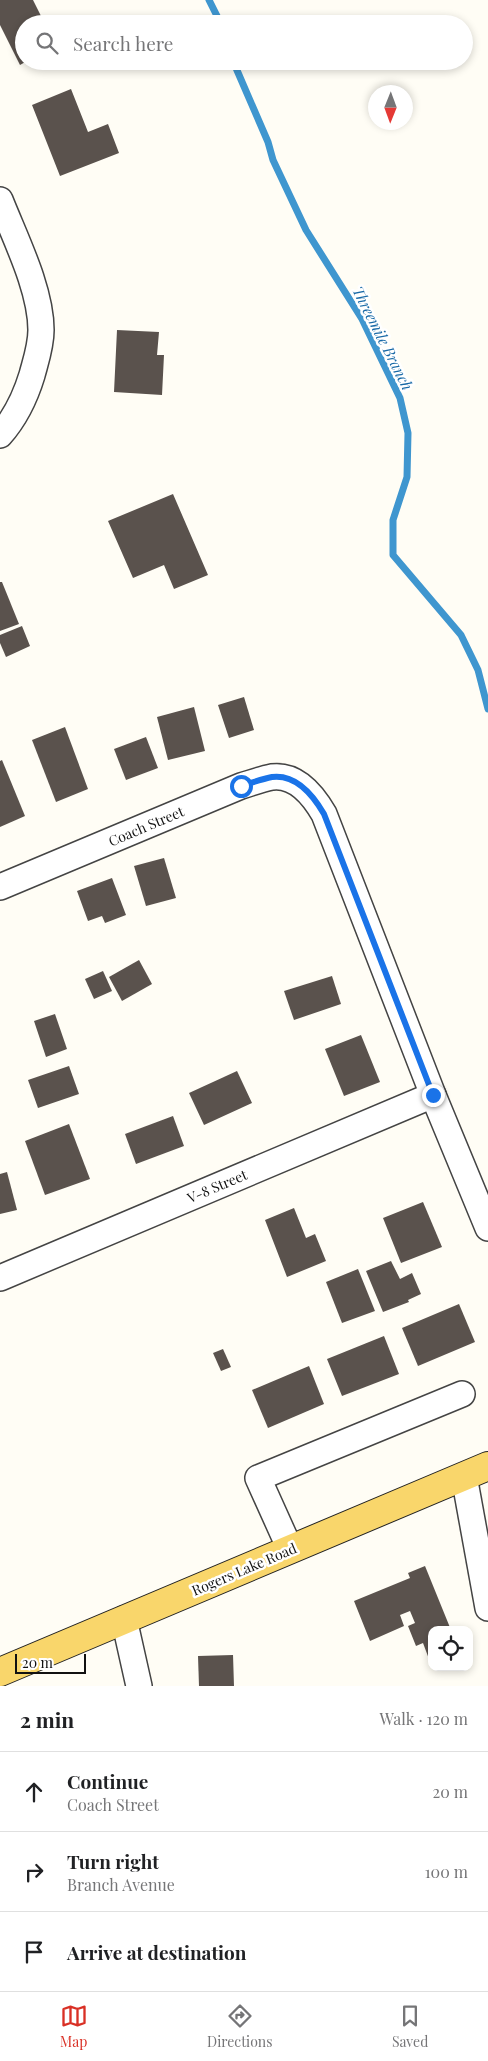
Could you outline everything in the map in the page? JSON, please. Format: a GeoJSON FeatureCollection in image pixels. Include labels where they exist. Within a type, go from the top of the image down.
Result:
{"type":"FeatureCollection","features":[{"type":"Feature","properties":{"kind":"main road","name":"Rogers Lake Road"},"geometry":{"type":"LineString","coordinates":[[0,1672],[476,1471]]}},
{"type":"Feature","properties":{"kind":"street"},"geometry":{"type":"LineString","coordinates":[[0,200],[24,260],[40,310],[41,331],[38,354],[24,400],[11,423],[0,435]]}},
{"type":"Feature","properties":{"kind":"street","name":"Coach Street"},"geometry":{"type":"LineString","coordinates":[[0,887],[241,786],[273,777],[294,780],[315,798],[324,814],[433,1095]]}},
{"type":"Feature","properties":{"kind":"street"},"geometry":{"type":"LineString","coordinates":[[433,1095],[488,1228]]}},
{"type":"Feature","properties":{"kind":"street","name":"V-8 Street"},"geometry":{"type":"LineString","coordinates":[[0,1278],[433,1095]]}},
{"type":"Feature","properties":{"kind":"street"},"geometry":{"type":"LineString","coordinates":[[290,1549],[258,1478],[462,1394]]}},
{"type":"Feature","properties":{"kind":"street"},"geometry":{"type":"LineString","coordinates":[[476,1471],[488,1608]]}},
{"type":"Feature","properties":{"kind":"street"},"geometry":{"type":"LineString","coordinates":[[124,1619],[139,1686]]}},
{"type":"Feature","properties":{"kind":"building"},"geometry":{"type":"Polygon","coordinates":[[[0,0],[33,0],[40,15],[15,15],[15,55],[0,25],[0,0]]]}},
{"type":"Feature","properties":{"kind":"building"},"geometry":{"type":"Polygon","coordinates":[[[71,89],[88,132],[108,124],[119,153],[60,176],[32,105],[71,89]]]}},
{"type":"Feature","properties":{"kind":"building"},"geometry":{"type":"Polygon","coordinates":[[[117,330],[159,332],[157,355],[164,355],[162,395],[114,392],[117,330]]]}},
{"type":"Feature","properties":{"kind":"building"},"geometry":{"type":"Polygon","coordinates":[[[173,494],[208,575],[174,589],[164,565],[133,578],[108,521],[173,494]]]}},
{"type":"Feature","properties":{"kind":"building"},"geometry":{"type":"Polygon","coordinates":[[[0,582],[2,582],[19,624],[0,631],[0,582]]]}},
{"type":"Feature","properties":{"kind":"building"},"geometry":{"type":"Polygon","coordinates":[[[22,626],[30,646],[6,657],[0,643],[0,635],[22,626]]]}},
{"type":"Feature","properties":{"kind":"building"},"geometry":{"type":"Polygon","coordinates":[[[244,697],[254,730],[229,738],[218,705],[244,697]]]}},
{"type":"Feature","properties":{"kind":"building"},"geometry":{"type":"Polygon","coordinates":[[[194,707],[205,751],[168,760],[157,717],[194,707]]]}},
{"type":"Feature","properties":{"kind":"building"},"geometry":{"type":"Polygon","coordinates":[[[65,727],[88,789],[56,802],[32,740],[65,727]]]}},
{"type":"Feature","properties":{"kind":"building"},"geometry":{"type":"Polygon","coordinates":[[[146,737],[158,768],[126,780],[114,749],[146,737]]]}},
{"type":"Feature","properties":{"kind":"building"},"geometry":{"type":"Polygon","coordinates":[[[2,760],[25,816],[0,827],[0,761],[2,760]]]}},
{"type":"Feature","properties":{"kind":"building"},"geometry":{"type":"Polygon","coordinates":[[[164,858],[176,898],[146,906],[134,866],[164,858]]]}},
{"type":"Feature","properties":{"kind":"building"},"geometry":{"type":"Polygon","coordinates":[[[112,878],[126,915],[105,923],[102,916],[88,921],[77,891],[112,878]]]}},
{"type":"Feature","properties":{"kind":"building"},"geometry":{"type":"Polygon","coordinates":[[[139,960],[152,984],[122,1001],[109,977],[139,960]]]}},
{"type":"Feature","properties":{"kind":"building"},"geometry":{"type":"Polygon","coordinates":[[[103,971],[112,991],[94,999],[85,979],[103,971]]]}},
{"type":"Feature","properties":{"kind":"building"},"geometry":{"type":"Polygon","coordinates":[[[332,976],[341,1004],[294,1020],[284,991],[332,976]]]}},
{"type":"Feature","properties":{"kind":"building"},"geometry":{"type":"Polygon","coordinates":[[[55,1014],[67,1049],[46,1057],[34,1021],[55,1014]]]}},
{"type":"Feature","properties":{"kind":"building"},"geometry":{"type":"Polygon","coordinates":[[[361,1035],[380,1082],[344,1096],[325,1049],[361,1035]]]}},
{"type":"Feature","properties":{"kind":"building"},"geometry":{"type":"Polygon","coordinates":[[[69,1066],[79,1094],[38,1108],[28,1080],[69,1066]]]}},
{"type":"Feature","properties":{"kind":"building"},"geometry":{"type":"Polygon","coordinates":[[[237,1071],[252,1103],[204,1125],[189,1093],[237,1071]]]}},
{"type":"Feature","properties":{"kind":"building"},"geometry":{"type":"Polygon","coordinates":[[[173,1116],[184,1146],[136,1164],[125,1134],[173,1116]]]}},
{"type":"Feature","properties":{"kind":"building"},"geometry":{"type":"Polygon","coordinates":[[[69,1124],[90,1179],[45,1195],[25,1141],[69,1124]]]}},
{"type":"Feature","properties":{"kind":"building"},"geometry":{"type":"Polygon","coordinates":[[[7,1172],[17,1210],[0,1214],[0,1174],[7,1172]]]}},
{"type":"Feature","properties":{"kind":"building"},"geometry":{"type":"Polygon","coordinates":[[[423,1202],[442,1247],[401,1263],[383,1218],[423,1202]]]}},
{"type":"Feature","properties":{"kind":"building"},"geometry":{"type":"Polygon","coordinates":[[[294,1208],[306,1238],[315,1234],[326,1261],[287,1277],[265,1220],[294,1208]]]}},
{"type":"Feature","properties":{"kind":"building"},"geometry":{"type":"Polygon","coordinates":[[[391,1261],[400,1279],[412,1273],[421,1294],[408,1300],[409,1302],[383,1312],[366,1271],[391,1261]]]}},
{"type":"Feature","properties":{"kind":"building"},"geometry":{"type":"Polygon","coordinates":[[[358,1269],[375,1311],[342,1323],[326,1282],[358,1269]]]}},
{"type":"Feature","properties":{"kind":"building"},"geometry":{"type":"Polygon","coordinates":[[[459,1304],[475,1342],[418,1366],[402,1328],[459,1304]]]}},
{"type":"Feature","properties":{"kind":"building"},"geometry":{"type":"Polygon","coordinates":[[[384,1336],[399,1374],[342,1396],[327,1359],[384,1336]]]}},
{"type":"Feature","properties":{"kind":"building"},"geometry":{"type":"Polygon","coordinates":[[[223,1349],[231,1367],[221,1371],[213,1353],[223,1349]]]}},
{"type":"Feature","properties":{"kind":"building"},"geometry":{"type":"Polygon","coordinates":[[[309,1366],[324,1404],[268,1428],[252,1390],[309,1366]]]}},
{"type":"Feature","properties":{"kind":"building"},"geometry":{"type":"Polygon","coordinates":[[[425,1566],[449,1626],[428,1626],[428,1656],[423,1643],[416,1646],[408,1626],[415,1623],[410,1611],[400,1615],[404,1626],[370,1641],[354,1601],[410,1578],[408,1573],[425,1566]]]}},
{"type":"Feature","properties":{"kind":"building"},"geometry":{"type":"Polygon","coordinates":[[[233,1655],[234,1686],[199,1686],[198,1656],[233,1655]]]}},
{"type":"Feature","properties":{"kind":"waterway","name":"Threemile Branch"},"geometry":{"type":"LineString","coordinates":[[209,0],[216,15]]}},
{"type":"Feature","properties":{"kind":"waterway","name":"Threemile Branch"},"geometry":{"type":"LineString","coordinates":[[237,70],[268,142],[273,160],[306,230],[362,319],[400,398],[408,433],[407,477],[393,520],[393,555],[461,635],[478,670],[488,709]]}},
{"type":"Feature","properties":{"kind":"route"},"geometry":{"type":"LineString","coordinates":[[241,786],[273,777],[294,780],[315,798],[324,814],[433,1095]]}}]}
